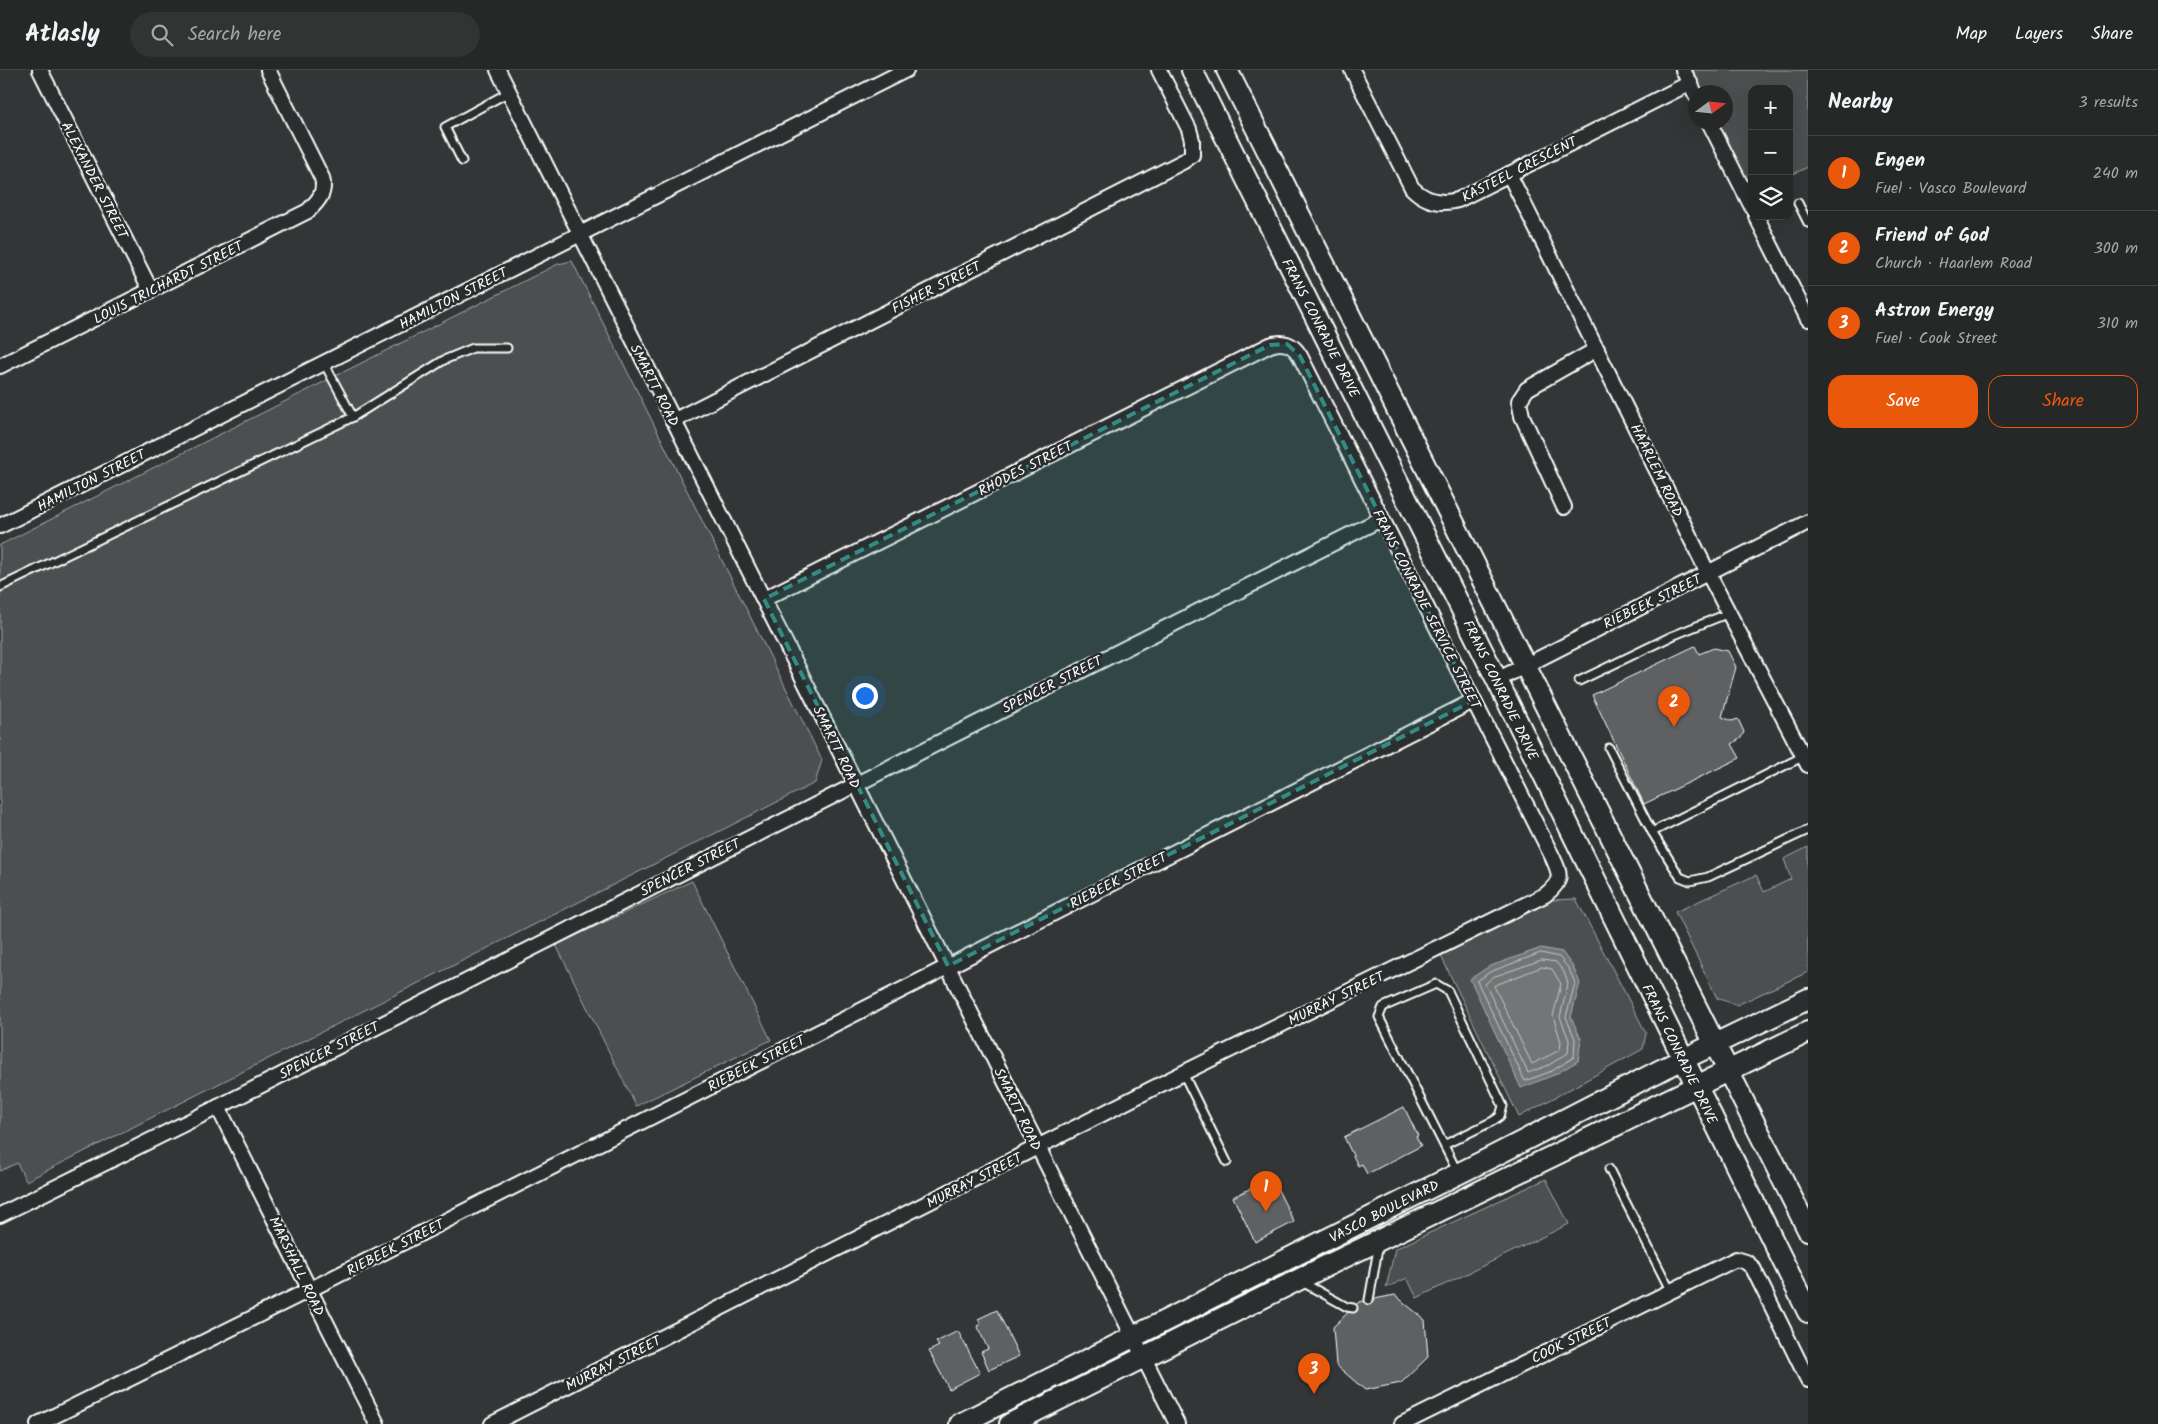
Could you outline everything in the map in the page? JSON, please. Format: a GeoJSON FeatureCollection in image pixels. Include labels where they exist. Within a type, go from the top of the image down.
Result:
{"type":"FeatureCollection","features":[{"type":"Feature","properties":{"kind":"main road","name":"FRANS CONRADIE DRIVE"},"geometry":{"type":"LineString","coordinates":[[1192,70],[1497,680],[1808,1312]]}},
{"type":"Feature","properties":{"kind":"main road"},"geometry":{"type":"LineString","coordinates":[[1227,70],[1808,1230]]}},
{"type":"Feature","properties":{"kind":"main road","name":"VASCO BOULEVARD"},"geometry":{"type":"LineString","coordinates":[[960,1424],[1684,1059],[1808,999]]}},
{"type":"Feature","properties":{"kind":"main road","name":"VASCO BOULEVARD"},"geometry":{"type":"LineString","coordinates":[[1010,1424],[1298,1280],[1697,1088],[1808,1032]]}},
{"type":"Feature","properties":{"kind":"street","name":"ALEXANDER STREET"},"geometry":{"type":"LineString","coordinates":[[40,70],[151,291]]}},
{"type":"Feature","properties":{"kind":"street","name":"LOUIS TRICHARDT STREET"},"geometry":{"type":"LineString","coordinates":[[0,366],[308,211],[322,196],[324,186],[268,70]]}},
{"type":"Feature","properties":{"kind":"street","name":"SMARTT ROAD"},"geometry":{"type":"LineString","coordinates":[[498,70],[1177,1424]]}},
{"type":"Feature","properties":{"kind":"street","name":"HAMILTON STREET"},"geometry":{"type":"LineString","coordinates":[[0,526],[906,70]]}},
{"type":"Feature","properties":{"kind":"street","name":"FISHER STREET"},"geometry":{"type":"LineString","coordinates":[[673,421],[1192,156],[1193,149],[1188,129],[1159,70]]}},
{"type":"Feature","properties":{"kind":"street","name":"KASTEEL CRESCENT"},"geometry":{"type":"LineString","coordinates":[[1352,70],[1412,188],[1431,201],[1449,202],[1458,200],[1509,174],[1688,91]]}},
{"type":"Feature","properties":{"kind":"street"},"geometry":{"type":"LineString","coordinates":[[1683,70],[1691,85]]}},
{"type":"Feature","properties":{"kind":"street"},"geometry":{"type":"LineString","coordinates":[[1713,130],[1748,199]]}},
{"type":"Feature","properties":{"kind":"street","name":"HAARLEM ROAD"},"geometry":{"type":"LineString","coordinates":[[1509,174],[1708,573],[1806,760]]}},
{"type":"Feature","properties":{"kind":"street"},"geometry":{"type":"LineString","coordinates":[[1758,220],[1808,319]]}},
{"type":"Feature","properties":{"kind":"street","name":"RHODES STREET"},"geometry":{"type":"LineString","coordinates":[[764,599],[1270,345],[1281,342],[1288,344]]}},
{"type":"Feature","properties":{"kind":"street","name":"FRANS CONRADIE SERVICE STREET"},"geometry":{"type":"LineString","coordinates":[[1288,344],[1300,356],[1552,856],[1559,871],[1559,879]]}},
{"type":"Feature","properties":{"kind":"street"},"geometry":{"type":"LineString","coordinates":[[1564,507],[1522,416],[1519,401],[1527,389],[1596,349]]}},
{"type":"Feature","properties":{"kind":"street","name":"SPENCER STREET"},"geometry":{"type":"LineString","coordinates":[[0,1215],[218,1107],[855,783],[1381,519]]}},
{"type":"Feature","properties":{"kind":"street","name":"RIEBEEK STREET"},"geometry":{"type":"LineString","coordinates":[[1497,680],[1808,522]]}},
{"type":"Feature","properties":{"kind":"street","name":"RIEBEEK STREET"},"geometry":{"type":"LineString","coordinates":[[38,1424],[309,1290],[1473,701]]}},
{"type":"Feature","properties":{"kind":"street","name":"MURRAY STREET"},"geometry":{"type":"LineString","coordinates":[[492,1424],[1183,1073],[1545,895],[1559,879]]}},
{"type":"Feature","properties":{"kind":"street","name":"MARSHALL ROAD"},"geometry":{"type":"LineString","coordinates":[[218,1107],[377,1424]]}},
{"type":"Feature","properties":{"kind":"street","name":"COOK STREET"},"geometry":{"type":"LineString","coordinates":[[1402,1424],[1731,1260],[1740,1260],[1753,1268],[1808,1380]]}},
{"type":"Feature","properties":{"kind":"lane"},"geometry":{"type":"LineString","coordinates":[[462,162],[444,127],[509,92]]}},
{"type":"Feature","properties":{"kind":"lane"},"geometry":{"type":"LineString","coordinates":[[1798,203],[1808,223]]}},
{"type":"Feature","properties":{"kind":"lane"},"geometry":{"type":"LineString","coordinates":[[0,587],[353,417],[444,360],[473,348],[507,348]]}},
{"type":"Feature","properties":{"kind":"lane"},"geometry":{"type":"LineString","coordinates":[[324,363],[353,417]]}},
{"type":"Feature","properties":{"kind":"lane"},"geometry":{"type":"LineString","coordinates":[[1579,681],[1672,636],[1729,613]]}},
{"type":"Feature","properties":{"kind":"lane"},"geometry":{"type":"LineString","coordinates":[[1609,748],[1652,832],[1680,877],[1684,880],[1690,881],[1708,877],[1808,830]]}},
{"type":"Feature","properties":{"kind":"lane"},"geometry":{"type":"LineString","coordinates":[[1652,832],[1806,760]]}},
{"type":"Feature","properties":{"kind":"lane"},"geometry":{"type":"LineString","coordinates":[[1444,1145],[1493,1121],[1500,1116],[1504,1106],[1448,991],[1436,984],[1383,1007],[1379,1016],[1458,1173]]}},
{"type":"Feature","properties":{"kind":"lane"},"geometry":{"type":"LineString","coordinates":[[1183,1073],[1226,1162]]}},
{"type":"Feature","properties":{"kind":"lane"},"geometry":{"type":"LineString","coordinates":[[1609,1169],[1670,1290]]}},
{"type":"Feature","properties":{"kind":"lane"},"geometry":{"type":"LineString","coordinates":[[1369,1300],[1379,1241]]}},
{"type":"Feature","properties":{"kind":"lane"},"geometry":{"type":"LineString","coordinates":[[1298,1280],[1353,1308]]}},
{"type":"Feature","properties":{"kind":"highlighted area"},"geometry":{"type":"Polygon","coordinates":[[[1287,344],[1300,356],[1473,701],[948,966],[764,599],[1270,345],[1287,344]]]}},
{"type":"Feature","properties":{"kind":"shaded area"},"geometry":{"type":"Polygon","coordinates":[[[1692,70],[1808,70],[1808,167],[1793,174],[1793,85],[1748,85],[1748,181],[1722,130],[1733,130],[1733,85],[1700,85],[1692,70]]]}},
{"type":"Feature","properties":{"kind":"shaded area"},"geometry":{"type":"Polygon","coordinates":[[[572,261],[822,760],[815,783],[26,1181],[17,1163],[0,1171],[0,545],[558,264],[572,261]]]}},
{"type":"Feature","properties":{"kind":"shaded area"},"geometry":{"type":"Polygon","coordinates":[[[1808,847],[1808,972],[1737,1005],[1717,998],[1675,912],[1756,875],[1764,892],[1791,879],[1784,859],[1808,847]]]}},
{"type":"Feature","properties":{"kind":"shaded area"},"geometry":{"type":"Polygon","coordinates":[[[692,881],[771,1040],[636,1106],[556,945],[692,881]]]}},
{"type":"Feature","properties":{"kind":"shaded area"},"geometry":{"type":"Polygon","coordinates":[[[1576,899],[1646,1033],[1643,1049],[1519,1117],[1441,956],[1551,900],[1576,899]]]}},
{"type":"Feature","properties":{"kind":"shaded area"},"geometry":{"type":"Polygon","coordinates":[[[1546,1179],[1569,1224],[1417,1298],[1407,1278],[1386,1288],[1395,1249],[1546,1179]]]}},
{"type":"Feature","properties":{"kind":"water"},"geometry":{"type":"Polygon","coordinates":[[[1541,948],[1562,952],[1573,967],[1580,983],[1571,1017],[1581,1039],[1578,1061],[1554,1075],[1521,1088],[1470,979],[1488,967],[1541,948]]]}},
{"type":"Feature","properties":{"kind":"building"},"geometry":{"type":"Polygon","coordinates":[[[1695,646],[1699,654],[1714,648],[1728,651],[1736,667],[1722,717],[1732,721],[1738,719],[1744,732],[1741,738],[1732,744],[1740,758],[1644,804],[1592,695],[1695,646]]]}},
{"type":"Feature","properties":{"kind":"building"},"geometry":{"type":"Polygon","coordinates":[[[1404,1107],[1421,1146],[1367,1174],[1362,1164],[1358,1166],[1344,1137],[1404,1107]]]}},
{"type":"Feature","properties":{"kind":"building"},"geometry":{"type":"Polygon","coordinates":[[[1272,1178],[1294,1222],[1255,1242],[1233,1197],[1272,1178]]]}},
{"type":"Feature","properties":{"kind":"building"},"geometry":{"type":"Polygon","coordinates":[[[1395,1295],[1425,1320],[1428,1357],[1401,1383],[1365,1390],[1336,1365],[1333,1327],[1359,1302],[1395,1295]]]}},
{"type":"Feature","properties":{"kind":"building"},"geometry":{"type":"Polygon","coordinates":[[[997,1310],[1019,1356],[989,1370],[981,1352],[988,1349],[977,1326],[981,1324],[978,1319],[997,1310]]]}},
{"type":"Feature","properties":{"kind":"building"},"geometry":{"type":"Polygon","coordinates":[[[958,1331],[980,1373],[949,1389],[929,1351],[939,1346],[936,1342],[958,1331]]]}},
{"type":"Feature","properties":{"kind":"place","name":"Friend of God"},"geometry":{"type":"Point","coordinates":[1674,727]}},
{"type":"Feature","properties":{"kind":"place","name":"Engen"},"geometry":{"type":"Point","coordinates":[1266,1212]}},
{"type":"Feature","properties":{"kind":"place","name":"Astron Energy"},"geometry":{"type":"Point","coordinates":[1314,1394]}}]}
